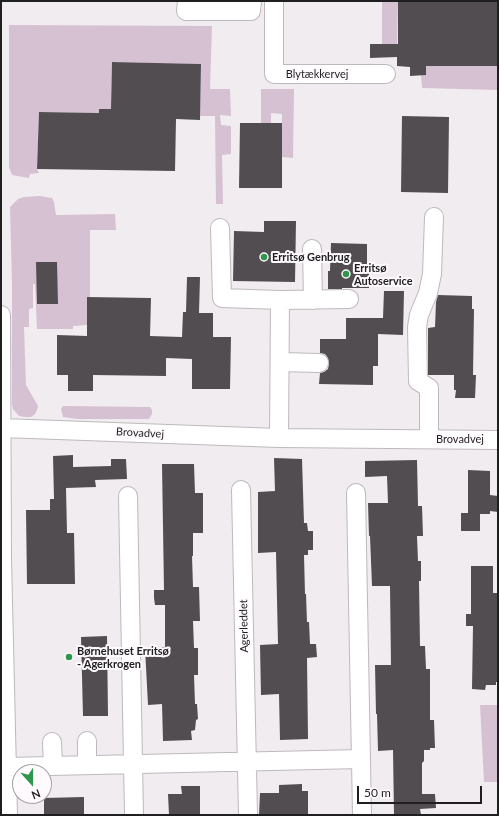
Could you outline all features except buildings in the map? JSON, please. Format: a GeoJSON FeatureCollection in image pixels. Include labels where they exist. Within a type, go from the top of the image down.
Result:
{"type":"FeatureCollection","features":[{"type":"Feature","properties":{"kind":"street"},"geometry":{"type":"LineString","coordinates":[[187,1],[186,11],[251,11],[252,1]]}},
{"type":"Feature","properties":{"kind":"street","name":"Blytækkervej"},"geometry":{"type":"LineString","coordinates":[[274,1],[274,74],[386,74]]}},
{"type":"Feature","properties":{"kind":"street"},"geometry":{"type":"LineString","coordinates":[[429,439],[429,388],[418,381],[417,327],[419,315],[428,293],[432,274],[434,217]]}},
{"type":"Feature","properties":{"kind":"street"},"geometry":{"type":"LineString","coordinates":[[220,228],[222,298],[280,300],[349,299]]}},
{"type":"Feature","properties":{"kind":"street"},"geometry":{"type":"LineString","coordinates":[[312,249],[313,300]]}},
{"type":"Feature","properties":{"kind":"street"},"geometry":{"type":"LineString","coordinates":[[278,438],[280,300]]}},
{"type":"Feature","properties":{"kind":"street"},"geometry":{"type":"LineString","coordinates":[[1,314],[2,558],[8,815]]}},
{"type":"Feature","properties":{"kind":"street"},"geometry":{"type":"LineString","coordinates":[[280,362],[319,363]]}},
{"type":"Feature","properties":{"kind":"street","name":"Brovadvej"},"geometry":{"type":"LineString","coordinates":[[2,428],[278,438],[498,440]]}},
{"type":"Feature","properties":{"kind":"street","name":"Agerleddet"},"geometry":{"type":"LineString","coordinates":[[241,490],[248,815]]}},
{"type":"Feature","properties":{"kind":"street"},"geometry":{"type":"LineString","coordinates":[[356,492],[362,815]]}},
{"type":"Feature","properties":{"kind":"street"},"geometry":{"type":"LineString","coordinates":[[128,496],[134,815]]}},
{"type":"Feature","properties":{"kind":"street"},"geometry":{"type":"LineString","coordinates":[[87,741],[87,765]]}},
{"type":"Feature","properties":{"kind":"street"},"geometry":{"type":"LineString","coordinates":[[52,742],[53,766]]}},
{"type":"Feature","properties":{"kind":"street"},"geometry":{"type":"LineString","coordinates":[[6,767],[361,759]]}},
{"type":"Feature","properties":{"kind":"shaded area"},"geometry":{"type":"Polygon","coordinates":[[[382,1],[398,1],[397,48],[382,47],[382,1]]]}},
{"type":"Feature","properties":{"kind":"shaded area"},"geometry":{"type":"Polygon","coordinates":[[[9,25],[212,26],[210,89],[230,89],[231,116],[220,115],[221,125],[231,126],[231,154],[222,155],[223,204],[216,204],[215,116],[200,116],[201,64],[112,62],[111,109],[99,113],[39,112],[37,169],[39,173],[30,174],[29,178],[12,175],[9,167],[9,25]]]}},
{"type":"Feature","properties":{"kind":"shaded area"},"geometry":{"type":"Polygon","coordinates":[[[478,40],[493,66],[498,66],[498,90],[422,88],[421,75],[426,75],[426,66],[477,66],[478,40]]]}},
{"type":"Feature","properties":{"kind":"shaded area"},"geometry":{"type":"Polygon","coordinates":[[[261,89],[294,89],[293,158],[282,157],[282,114],[271,113],[271,123],[261,123],[261,89]]]}},
{"type":"Feature","properties":{"kind":"shaded area"},"geometry":{"type":"Polygon","coordinates":[[[40,196],[52,198],[56,215],[115,214],[116,230],[90,230],[90,297],[87,297],[87,325],[73,326],[73,329],[37,329],[35,284],[33,284],[33,308],[29,309],[29,327],[24,327],[26,385],[38,406],[35,414],[31,417],[25,417],[19,416],[13,409],[12,404],[12,284],[10,207],[18,199],[40,196]]]}},
{"type":"Feature","properties":{"kind":"shaded area"},"geometry":{"type":"Polygon","coordinates":[[[63,406],[150,407],[152,414],[149,419],[78,419],[63,417],[61,409],[63,406]]]}},
{"type":"Feature","properties":{"kind":"shaded area"},"geometry":{"type":"Polygon","coordinates":[[[480,705],[498,705],[498,782],[484,782],[480,705]]]}},
{"type":"Feature","properties":{"kind":"place","name":"Erritsø Genbrug"},"geometry":{"type":"Point","coordinates":[264,257]}},
{"type":"Feature","properties":{"kind":"place","name":"Erritsø Autoservice"},"geometry":{"type":"Point","coordinates":[346,274]}},
{"type":"Feature","properties":{"kind":"place","name":"Børnehuset Erritsø - Agerkrogen"},"geometry":{"type":"Point","coordinates":[69,657]}}]}
